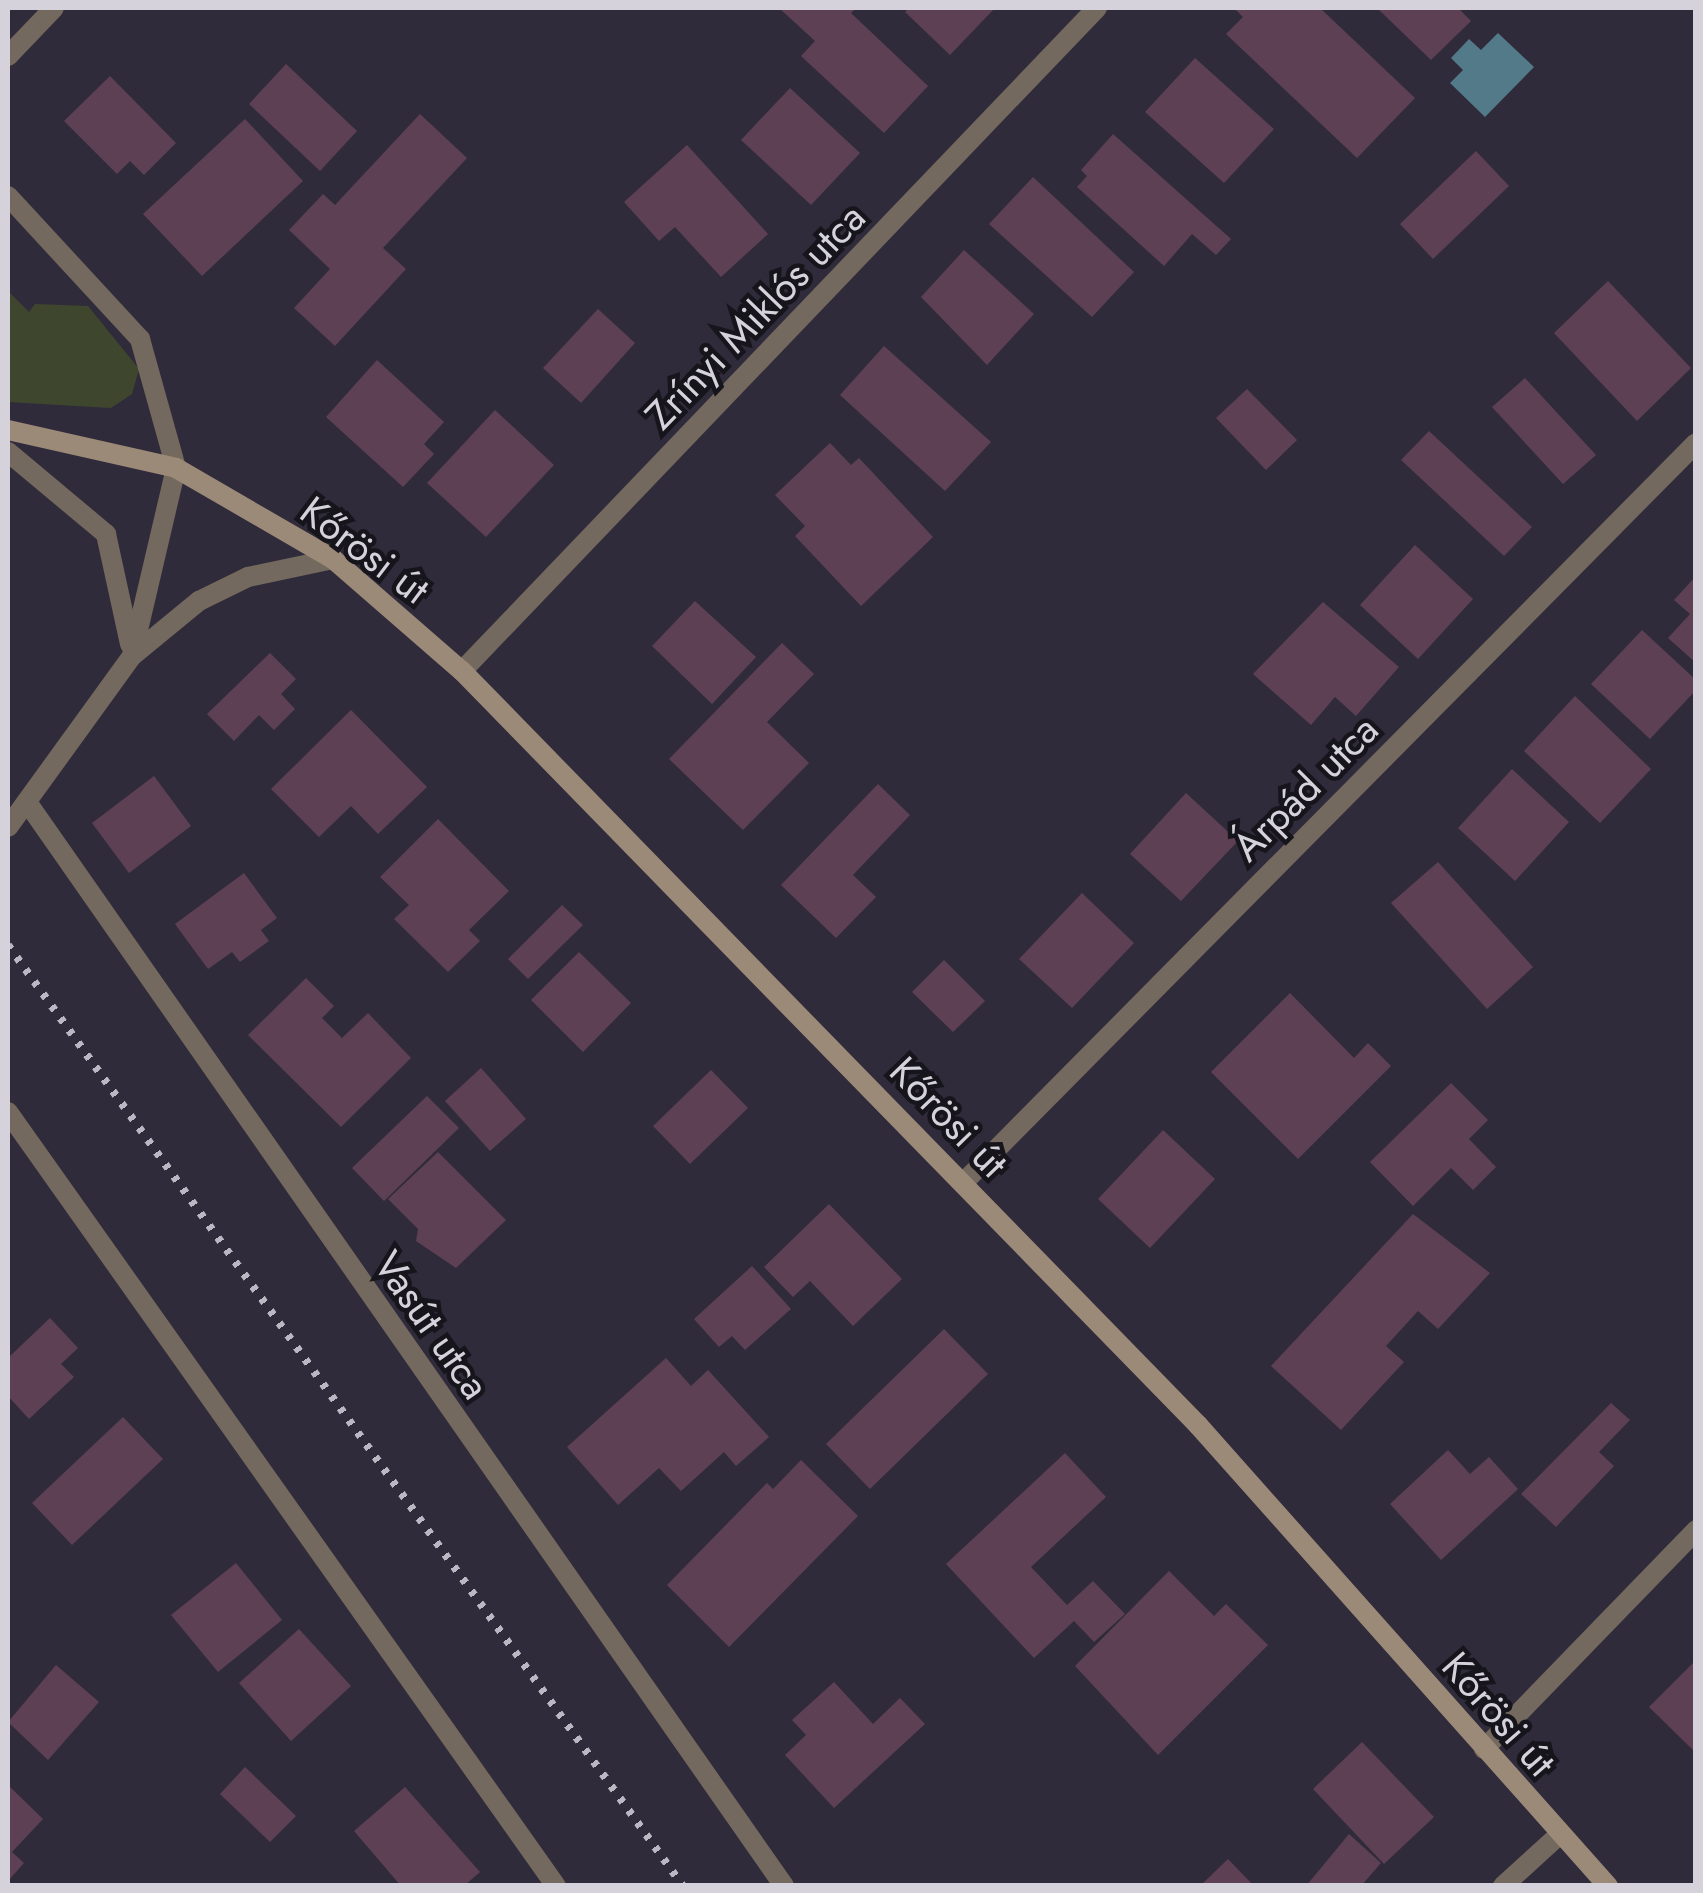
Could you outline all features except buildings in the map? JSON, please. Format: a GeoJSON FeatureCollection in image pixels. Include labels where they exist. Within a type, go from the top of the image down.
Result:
{"type":"FeatureCollection","features":[{"type":"Feature","properties":{"kind":"main road","name":"Kőrösi út"},"geometry":{"type":"LineString","coordinates":[[8,430],[176,468],[333,560],[462,672],[1198,1425],[1558,1836],[1608,1886]]}},
{"type":"Feature","properties":{"kind":"street"},"geometry":{"type":"LineString","coordinates":[[8,56],[54,8]]}},
{"type":"Feature","properties":{"kind":"street","name":"Zrínyi Miklós utca"},"geometry":{"type":"LineString","coordinates":[[462,672],[1098,8]]}},
{"type":"Feature","properties":{"kind":"street"},"geometry":{"type":"LineString","coordinates":[[8,196],[140,339],[176,468],[132,656]]}},
{"type":"Feature","properties":{"kind":"street","name":"Árpád utca"},"geometry":{"type":"LineString","coordinates":[[964,1182],[1696,443]]}},
{"type":"Feature","properties":{"kind":"street"},"geometry":{"type":"LineString","coordinates":[[8,452],[106,534],[132,656]]}},
{"type":"Feature","properties":{"kind":"street"},"geometry":{"type":"LineString","coordinates":[[8,828],[132,656],[199,601],[248,576],[333,560]]}},
{"type":"Feature","properties":{"kind":"street","name":"Vasút utca"},"geometry":{"type":"LineString","coordinates":[[27,802],[784,1886]]}},
{"type":"Feature","properties":{"kind":"street"},"geometry":{"type":"LineString","coordinates":[[8,1112],[556,1886]]}},
{"type":"Feature","properties":{"kind":"street"},"geometry":{"type":"LineString","coordinates":[[1484,1749],[1696,1530]]}},
{"type":"Feature","properties":{"kind":"street"},"geometry":{"type":"LineString","coordinates":[[1504,1886],[1558,1836]]}},
{"type":"Feature","properties":{"kind":"green space"},"geometry":{"type":"Polygon","coordinates":[[[8,291],[29,312],[35,304],[88,306],[139,369],[132,394],[111,408],[8,402],[8,291]]]}},
{"type":"Feature","properties":{"kind":"water"},"geometry":{"type":"Polygon","coordinates":[[[1498,33],[1534,67],[1485,117],[1450,83],[1463,70],[1451,58],[1469,39],[1481,50],[1498,33]]]}},
{"type":"Feature","properties":{"kind":"railway"},"geometry":{"type":"LineString","coordinates":[[8,945],[683,1886]]}}]}
